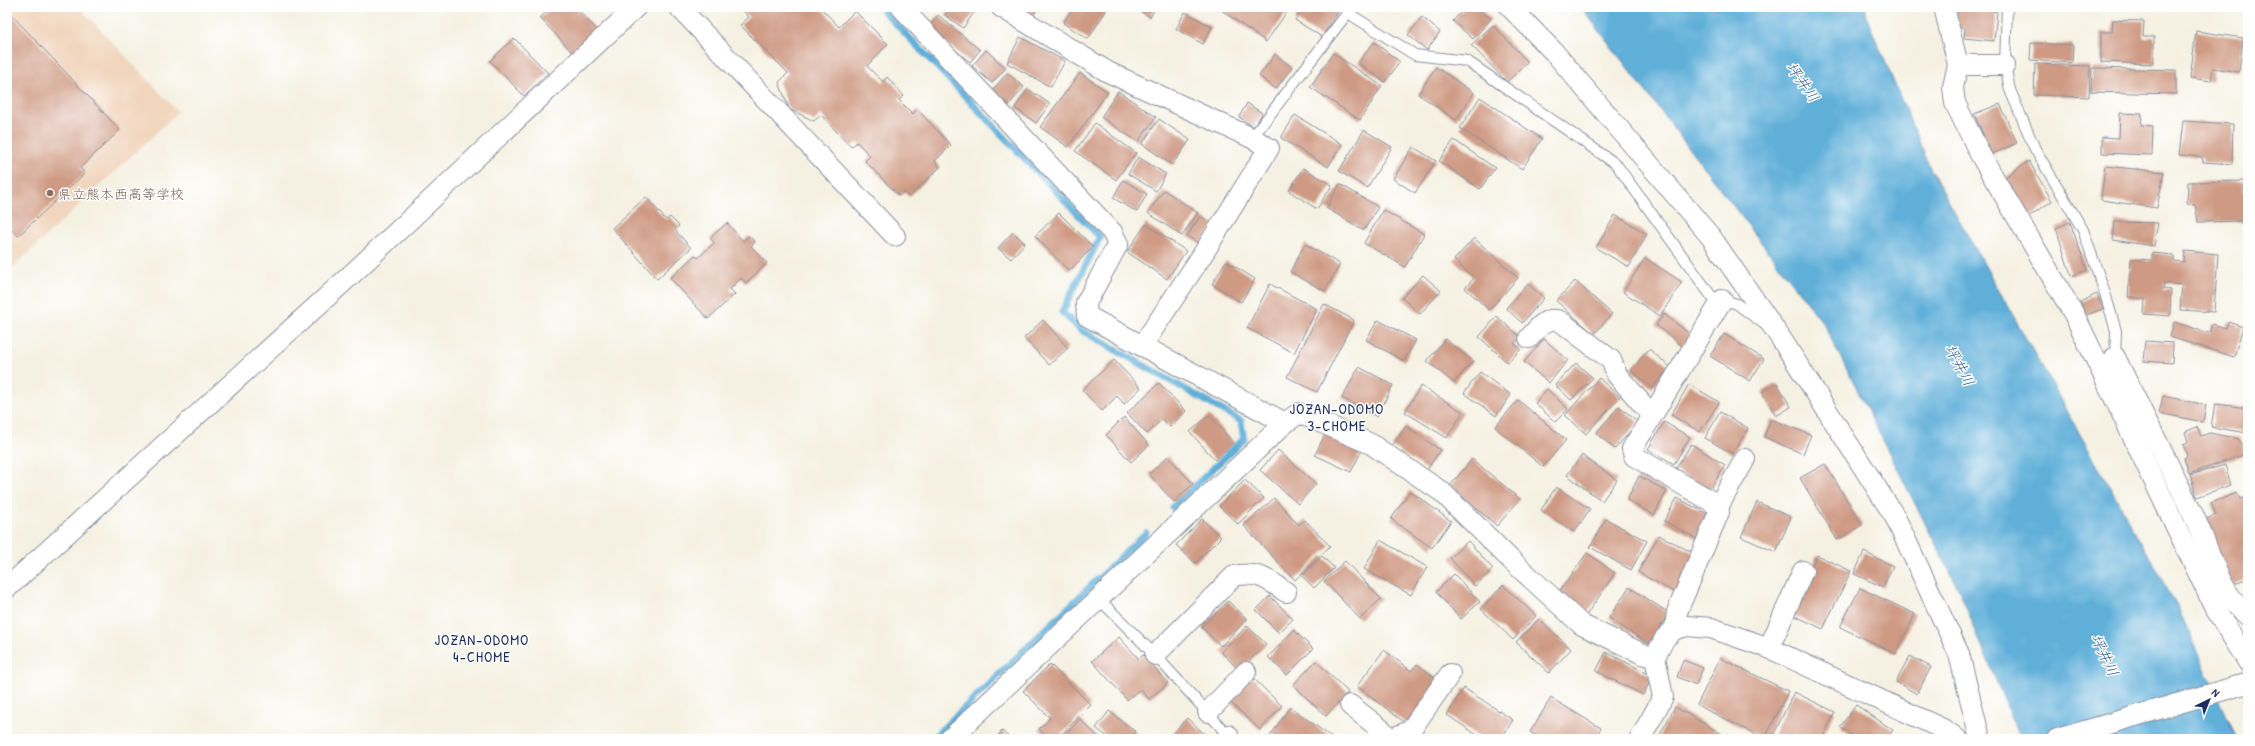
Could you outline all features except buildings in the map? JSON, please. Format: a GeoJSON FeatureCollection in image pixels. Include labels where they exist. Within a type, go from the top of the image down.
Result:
{"type":"FeatureCollection","features":[{"type":"Feature","properties":{"kind":"street"},"geometry":{"type":"LineString","coordinates":[[7,588],[352,274],[636,7]]}},
{"type":"Feature","properties":{"kind":"street"},"geometry":{"type":"LineString","coordinates":[[679,7],[895,236]]}},
{"type":"Feature","properties":{"kind":"street"},"geometry":{"type":"LineString","coordinates":[[901,7],[1112,232],[1118,244],[1086,303],[1088,316],[1285,423]]}},
{"type":"Feature","properties":{"kind":"street"},"geometry":{"type":"LineString","coordinates":[[1001,7],[1108,72],[1252,138],[1268,148],[1201,257],[1142,346]]}},
{"type":"Feature","properties":{"kind":"street"},"geometry":{"type":"LineString","coordinates":[[1510,7],[1560,58],[1711,237],[1780,337],[1895,517],[1959,654],[1980,739]]}},
{"type":"Feature","properties":{"kind":"street"},"geometry":{"type":"LineString","coordinates":[[1944,7],[1958,65],[1953,87],[1954,103],[1981,156],[2075,316],[2169,489],[2196,521],[2222,584],[2236,607],[2248,616]]}},
{"type":"Feature","properties":{"kind":"street"},"geometry":{"type":"LineString","coordinates":[[1958,65],[2005,65]]}},
{"type":"Feature","properties":{"kind":"street"},"geometry":{"type":"LineString","coordinates":[[1718,507],[1716,504],[1634,456],[1632,449],[1722,300]]}},
{"type":"Feature","properties":{"kind":"street"},"geometry":{"type":"LineString","coordinates":[[1529,338],[1547,320],[1553,318],[1560,321],[1611,360],[1623,382],[1644,406],[1653,413]]}},
{"type":"Feature","properties":{"kind":"street"},"geometry":{"type":"LineString","coordinates":[[2115,357],[2169,489],[2216,610],[2248,662]]}},
{"type":"Feature","properties":{"kind":"street"},"geometry":{"type":"LineString","coordinates":[[950,739],[1285,423],[1299,413],[1371,444],[1442,492],[1511,560],[1582,625],[1645,655],[1654,657]]}},
{"type":"Feature","properties":{"kind":"street"},"geometry":{"type":"LineString","coordinates":[[1675,629],[1677,612],[1719,512],[1718,507],[1745,459]]}},
{"type":"Feature","properties":{"kind":"street"},"geometry":{"type":"LineString","coordinates":[[1770,648],[1802,571]]}},
{"type":"Feature","properties":{"kind":"street"},"geometry":{"type":"LineString","coordinates":[[1155,655],[1234,576],[1249,573],[1266,578],[1286,592]]}},
{"type":"Feature","properties":{"kind":"street"},"geometry":{"type":"LineString","coordinates":[[1640,739],[1663,697],[1654,657],[1666,638],[1675,629],[1687,626],[1711,628],[1770,648],[1945,730],[1957,739]]}},
{"type":"Feature","properties":{"kind":"street"},"geometry":{"type":"LineString","coordinates":[[1208,712],[1246,672]]}},
{"type":"Feature","properties":{"kind":"street"},"geometry":{"type":"LineString","coordinates":[[1350,705],[1382,730],[1390,739],[1410,730],[1450,674]]}},
{"type":"Feature","properties":{"kind":"street"},"geometry":{"type":"LineString","coordinates":[[2057,739],[2246,684]]}},
{"type":"Feature","properties":{"kind":"lane"},"geometry":{"type":"LineString","coordinates":[[2007,7],[2005,65],[2010,90],[2035,149],[2083,230],[2105,293],[2116,331],[2115,357]]}},
{"type":"Feature","properties":{"kind":"lane"},"geometry":{"type":"LineString","coordinates":[[1252,138],[1350,10],[1415,55],[1468,61],[1616,164],[1712,297],[1737,304],[1780,337]]}},
{"type":"Feature","properties":{"kind":"lane"},"geometry":{"type":"LineString","coordinates":[[1099,599],[1155,655],[1208,712],[1228,737]]}},
{"type":"Feature","properties":{"kind":"shaded area","name":"県立熊本西高等学校"},"geometry":{"type":"Polygon","coordinates":[[[7,7],[79,7],[178,112],[7,273],[7,7]]]}},
{"type":"Feature","properties":{"kind":"water","name":"坪井川"},"geometry":{"type":"Polygon","coordinates":[[[1581,7],[1866,7],[1865,14],[1931,170],[2179,610],[2236,739],[2020,739],[1959,590],[1823,323],[1581,7]]]}},
{"type":"Feature","properties":{"kind":"waterway"},"geometry":{"type":"LineString","coordinates":[[880,7],[1100,237],[1062,312],[1081,330],[1241,421],[1244,439],[1173,507]]}},
{"type":"Feature","properties":{"kind":"waterway"},"geometry":{"type":"LineString","coordinates":[[932,739],[1146,533]]}},
{"type":"Feature","properties":{"kind":"place","name":"県立熊本西高等学校"},"geometry":{"type":"Point","coordinates":[50,193]}},
{"type":"Feature","properties":{"kind":"district","name":"JOZAN-ODOMO 3-CHOME"},"geometry":{"type":"Point","coordinates":[1337,416]}},
{"type":"Feature","properties":{"kind":"district","name":"JOZAN-ODOMO 4-CHOME"},"geometry":{"type":"Point","coordinates":[482,648]}}]}
